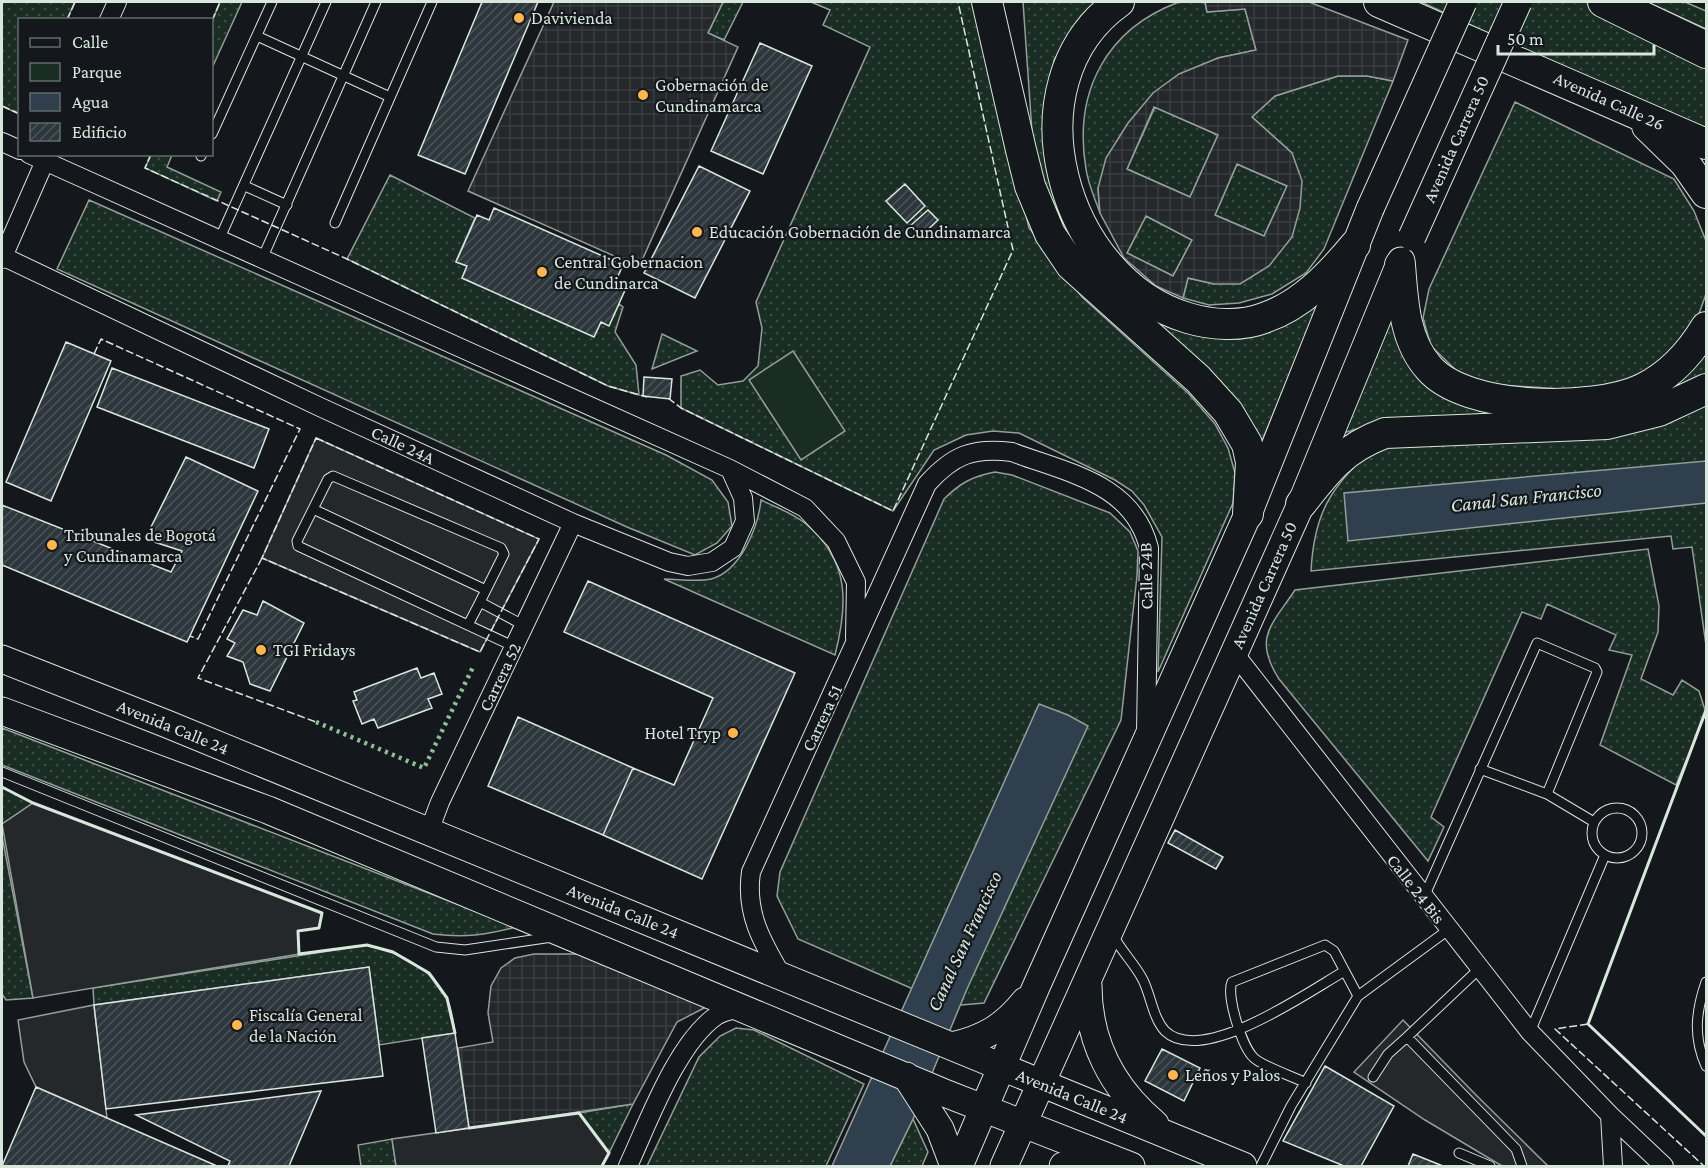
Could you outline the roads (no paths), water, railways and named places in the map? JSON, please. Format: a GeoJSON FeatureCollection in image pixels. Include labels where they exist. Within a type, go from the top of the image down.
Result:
{"type":"FeatureCollection","features":[{"type":"Feature","properties":{"kind":"main road"},"geometry":{"type":"LineString","coordinates":[[987,2],[1030,186],[1041,217],[1060,252],[1071,265],[1198,380],[1237,425],[1247,444],[1251,462],[1248,514]]}},
{"type":"Feature","properties":{"kind":"main road"},"geometry":{"type":"LineString","coordinates":[[1009,2],[1015,117]]}},
{"type":"Feature","properties":{"kind":"main road"},"geometry":{"type":"LineString","coordinates":[[1119,2],[1089,32],[1071,64],[1061,98],[1059,132],[1061,169],[1072,207],[1088,239],[1108,267],[1134,292],[1167,312],[1204,322],[1244,323],[1264,319],[1302,298],[1322,283],[1355,244]]}},
{"type":"Feature","properties":{"kind":"main road","name":"Avenida Calle 26"},"geometry":{"type":"LineString","coordinates":[[1379,2],[1707,144]]}},
{"type":"Feature","properties":{"kind":"main road"},"geometry":{"type":"LineString","coordinates":[[959,1167],[1036,987],[1248,514],[1355,244],[1463,2]]}},
{"type":"Feature","properties":{"kind":"main road","name":"Avenida Carrera 50"},"geometry":{"type":"LineString","coordinates":[[1005,1167],[1300,504],[1412,237],[1518,2]]}},
{"type":"Feature","properties":{"kind":"main road"},"geometry":{"type":"LineString","coordinates":[[1603,2],[1707,53]]}},
{"type":"Feature","properties":{"kind":"main road"},"geometry":{"type":"LineString","coordinates":[[1630,110],[1685,163],[1707,192]]}},
{"type":"Feature","properties":{"kind":"main road"},"geometry":{"type":"LineString","coordinates":[[1400,265],[1407,323],[1415,350],[1430,370],[1447,383],[1469,392],[1509,400],[1547,403],[1590,403],[1615,398],[1642,389],[1665,375],[1687,354],[1707,327]]}},
{"type":"Feature","properties":{"kind":"main road"},"geometry":{"type":"LineString","coordinates":[[1300,504],[1327,470],[1346,453],[1360,442],[1385,433],[1409,430],[1607,424],[1659,411],[1707,389]]}},
{"type":"Feature","properties":{"kind":"main road","name":"Avenida Calle 24"},"geometry":{"type":"LineString","coordinates":[[2,659],[429,831],[1243,1167]]}},
{"type":"Feature","properties":{"kind":"main road"},"geometry":{"type":"LineString","coordinates":[[2,711],[268,810],[942,1092],[1124,1163]]}},
{"type":"Feature","properties":{"kind":"main road"},"geometry":{"type":"LineString","coordinates":[[1088,980],[1090,1023],[1104,1063],[1120,1088],[1139,1109],[1173,1137]]}},
{"type":"Feature","properties":{"kind":"main road"},"geometry":{"type":"LineString","coordinates":[[952,1046],[971,1042],[1002,1026],[1036,987]]}},
{"type":"Feature","properties":{"kind":"main road"},"geometry":{"type":"LineString","coordinates":[[906,1077],[947,1143],[954,1167]]}},
{"type":"Feature","properties":{"kind":"main road"},"geometry":{"type":"LineString","coordinates":[[1063,1167],[1124,1163]]}},
{"type":"Feature","properties":{"kind":"street"},"geometry":{"type":"LineString","coordinates":[[110,18],[117,2]]}},
{"type":"Feature","properties":{"kind":"street"},"geometry":{"type":"LineString","coordinates":[[2,142],[18,149]]}},
{"type":"Feature","properties":{"kind":"street"},"geometry":{"type":"LineString","coordinates":[[2,257],[40,157],[219,240],[730,469],[806,508],[836,541],[856,582],[855,645]]}},
{"type":"Feature","properties":{"kind":"street","name":"Calle 24A"},"geometry":{"type":"LineString","coordinates":[[2,257],[573,523],[669,562],[688,566],[712,562],[734,548],[745,521],[743,498],[730,469]]}},
{"type":"Feature","properties":{"kind":"street","name":"Calle 24B"},"geometry":{"type":"LineString","coordinates":[[945,464],[966,453],[995,450],[1012,452],[1106,488],[1133,512],[1144,529],[1149,548],[1146,744]]}},
{"type":"Feature","properties":{"kind":"street","name":"Carrera 51"},"geometry":{"type":"LineString","coordinates":[[782,976],[758,935],[749,906],[751,872],[927,484],[945,464]]}},
{"type":"Feature","properties":{"kind":"street","name":"Carrera 52"},"geometry":{"type":"LineString","coordinates":[[429,831],[440,802],[573,523]]}},
{"type":"Feature","properties":{"kind":"street","name":"Calle 24 Bis"},"geometry":{"type":"LineString","coordinates":[[1234,653],[1423,898],[1530,1032],[1664,1167]]}},
{"type":"Feature","properties":{"kind":"street"},"geometry":{"type":"LineString","coordinates":[[628,1167],[679,1058],[699,1032],[717,1015],[742,1007]]}},
{"type":"Feature","properties":{"kind":"street"},"geometry":{"type":"LineString","coordinates":[[1610,1115],[1613,1167]]}},
{"type":"Feature","properties":{"kind":"lane"},"geometry":{"type":"LineString","coordinates":[[213,132],[272,2]]}},
{"type":"Feature","properties":{"kind":"lane"},"geometry":{"type":"LineString","coordinates":[[219,240],[326,2]]}},
{"type":"Feature","properties":{"kind":"lane"},"geometry":{"type":"LineString","coordinates":[[262,259],[376,2]]}},
{"type":"Feature","properties":{"kind":"lane"},"geometry":{"type":"LineString","coordinates":[[335,224],[432,2]]}},
{"type":"Feature","properties":{"kind":"lane"},"geometry":{"type":"LineString","coordinates":[[1636,2],[1707,35]]}},
{"type":"Feature","properties":{"kind":"lane"},"geometry":{"type":"LineString","coordinates":[[256,36],[390,97]]}},
{"type":"Feature","properties":{"kind":"lane"},"geometry":{"type":"LineString","coordinates":[[244,186],[287,205]]}},
{"type":"Feature","properties":{"kind":"lane"},"geometry":{"type":"LineString","coordinates":[[468,625],[504,554],[501,548],[333,476],[328,478],[297,541],[298,546],[515,647]]}},
{"type":"Feature","properties":{"kind":"lane"},"geometry":{"type":"LineString","coordinates":[[313,509],[486,590]]}},
{"type":"Feature","properties":{"kind":"lane"},"geometry":{"type":"LineString","coordinates":[[480,602],[525,626]]}},
{"type":"Feature","properties":{"kind":"lane"},"geometry":{"type":"LineString","coordinates":[[1423,898],[1535,645],[1539,643],[1595,668],[1597,672],[1547,794]]}},
{"type":"Feature","properties":{"kind":"lane"},"geometry":{"type":"LineString","coordinates":[[1480,769],[1547,794],[1594,822]]}},
{"type":"Feature","properties":{"kind":"lane"},"geometry":{"type":"LineString","coordinates":[[2,772],[436,947],[465,950],[566,934]]}},
{"type":"Feature","properties":{"kind":"lane"},"geometry":{"type":"LineString","coordinates":[[1619,808],[1637,817],[1642,826],[1640,845],[1633,853],[1614,859],[1605,855],[1593,841],[1594,822],[1609,809],[1619,808]]}},
{"type":"Feature","properties":{"kind":"lane"},"geometry":{"type":"LineString","coordinates":[[1530,1032],[1605,855]]}},
{"type":"Feature","properties":{"kind":"lane"},"geometry":{"type":"LineString","coordinates":[[1110,930],[1143,980],[1164,1029],[1174,1038],[1198,1041],[1240,1030],[1343,972]]}},
{"type":"Feature","properties":{"kind":"lane"},"geometry":{"type":"LineString","coordinates":[[1261,1167],[1291,1106],[1358,996],[1448,930]]}},
{"type":"Feature","properties":{"kind":"lane"},"geometry":{"type":"LineString","coordinates":[[1306,1083],[1255,1059],[1240,1030],[1230,991],[1232,982],[1325,945],[1332,947],[1343,972],[1358,996]]}},
{"type":"Feature","properties":{"kind":"lane"},"geometry":{"type":"LineString","coordinates":[[1373,1077],[1389,1054],[1479,969]]}},
{"type":"Feature","properties":{"kind":"lane"},"geometry":{"type":"LineString","coordinates":[[1707,982],[1697,1007],[1698,1047],[1707,1066]]}},
{"type":"Feature","properties":{"kind":"lane"},"geometry":{"type":"LineString","coordinates":[[1407,1037],[1516,1149],[1522,1167]]}},
{"type":"Feature","properties":{"kind":"lane"},"geometry":{"type":"LineString","coordinates":[[1459,1153],[1490,1167]]}},
{"type":"Feature","properties":{"kind":"water","name":"Canal San Francisco"},"geometry":{"type":"Polygon","coordinates":[[[1706,461],[1706,503],[1348,541],[1344,493],[1706,461]]]}},
{"type":"Feature","properties":{"kind":"water","name":"Canal San Francisco"},"geometry":{"type":"Polygon","coordinates":[[[1039,704],[1068,715],[1088,726],[967,989],[913,1119],[890,1166],[832,1166],[1039,704]]]}},
{"type":"Feature","properties":{"kind":"place","name":"Davivienda"},"geometry":{"type":"Point","coordinates":[519,18]}},
{"type":"Feature","properties":{"kind":"place","name":"Gobernación de Cundinamarca"},"geometry":{"type":"Point","coordinates":[643,95]}},
{"type":"Feature","properties":{"kind":"place","name":"Educación Gobernación de Cundinamarca"},"geometry":{"type":"Point","coordinates":[697,232]}},
{"type":"Feature","properties":{"kind":"place","name":"Central Gobernacion de Cundinarca"},"geometry":{"type":"Point","coordinates":[542,272]}},
{"type":"Feature","properties":{"kind":"place","name":"Tribunales de Bogotá y Cundinamarca"},"geometry":{"type":"Point","coordinates":[52,545]}},
{"type":"Feature","properties":{"kind":"place","name":"TGI Fridays"},"geometry":{"type":"Point","coordinates":[261,650]}},
{"type":"Feature","properties":{"kind":"place","name":"Hotel Tryp"},"geometry":{"type":"Point","coordinates":[733,733]}},
{"type":"Feature","properties":{"kind":"place","name":"Fiscalía General de la Nación"},"geometry":{"type":"Point","coordinates":[237,1025]}},
{"type":"Feature","properties":{"kind":"place","name":"Leños y Palos"},"geometry":{"type":"Point","coordinates":[1173,1075]}}]}
